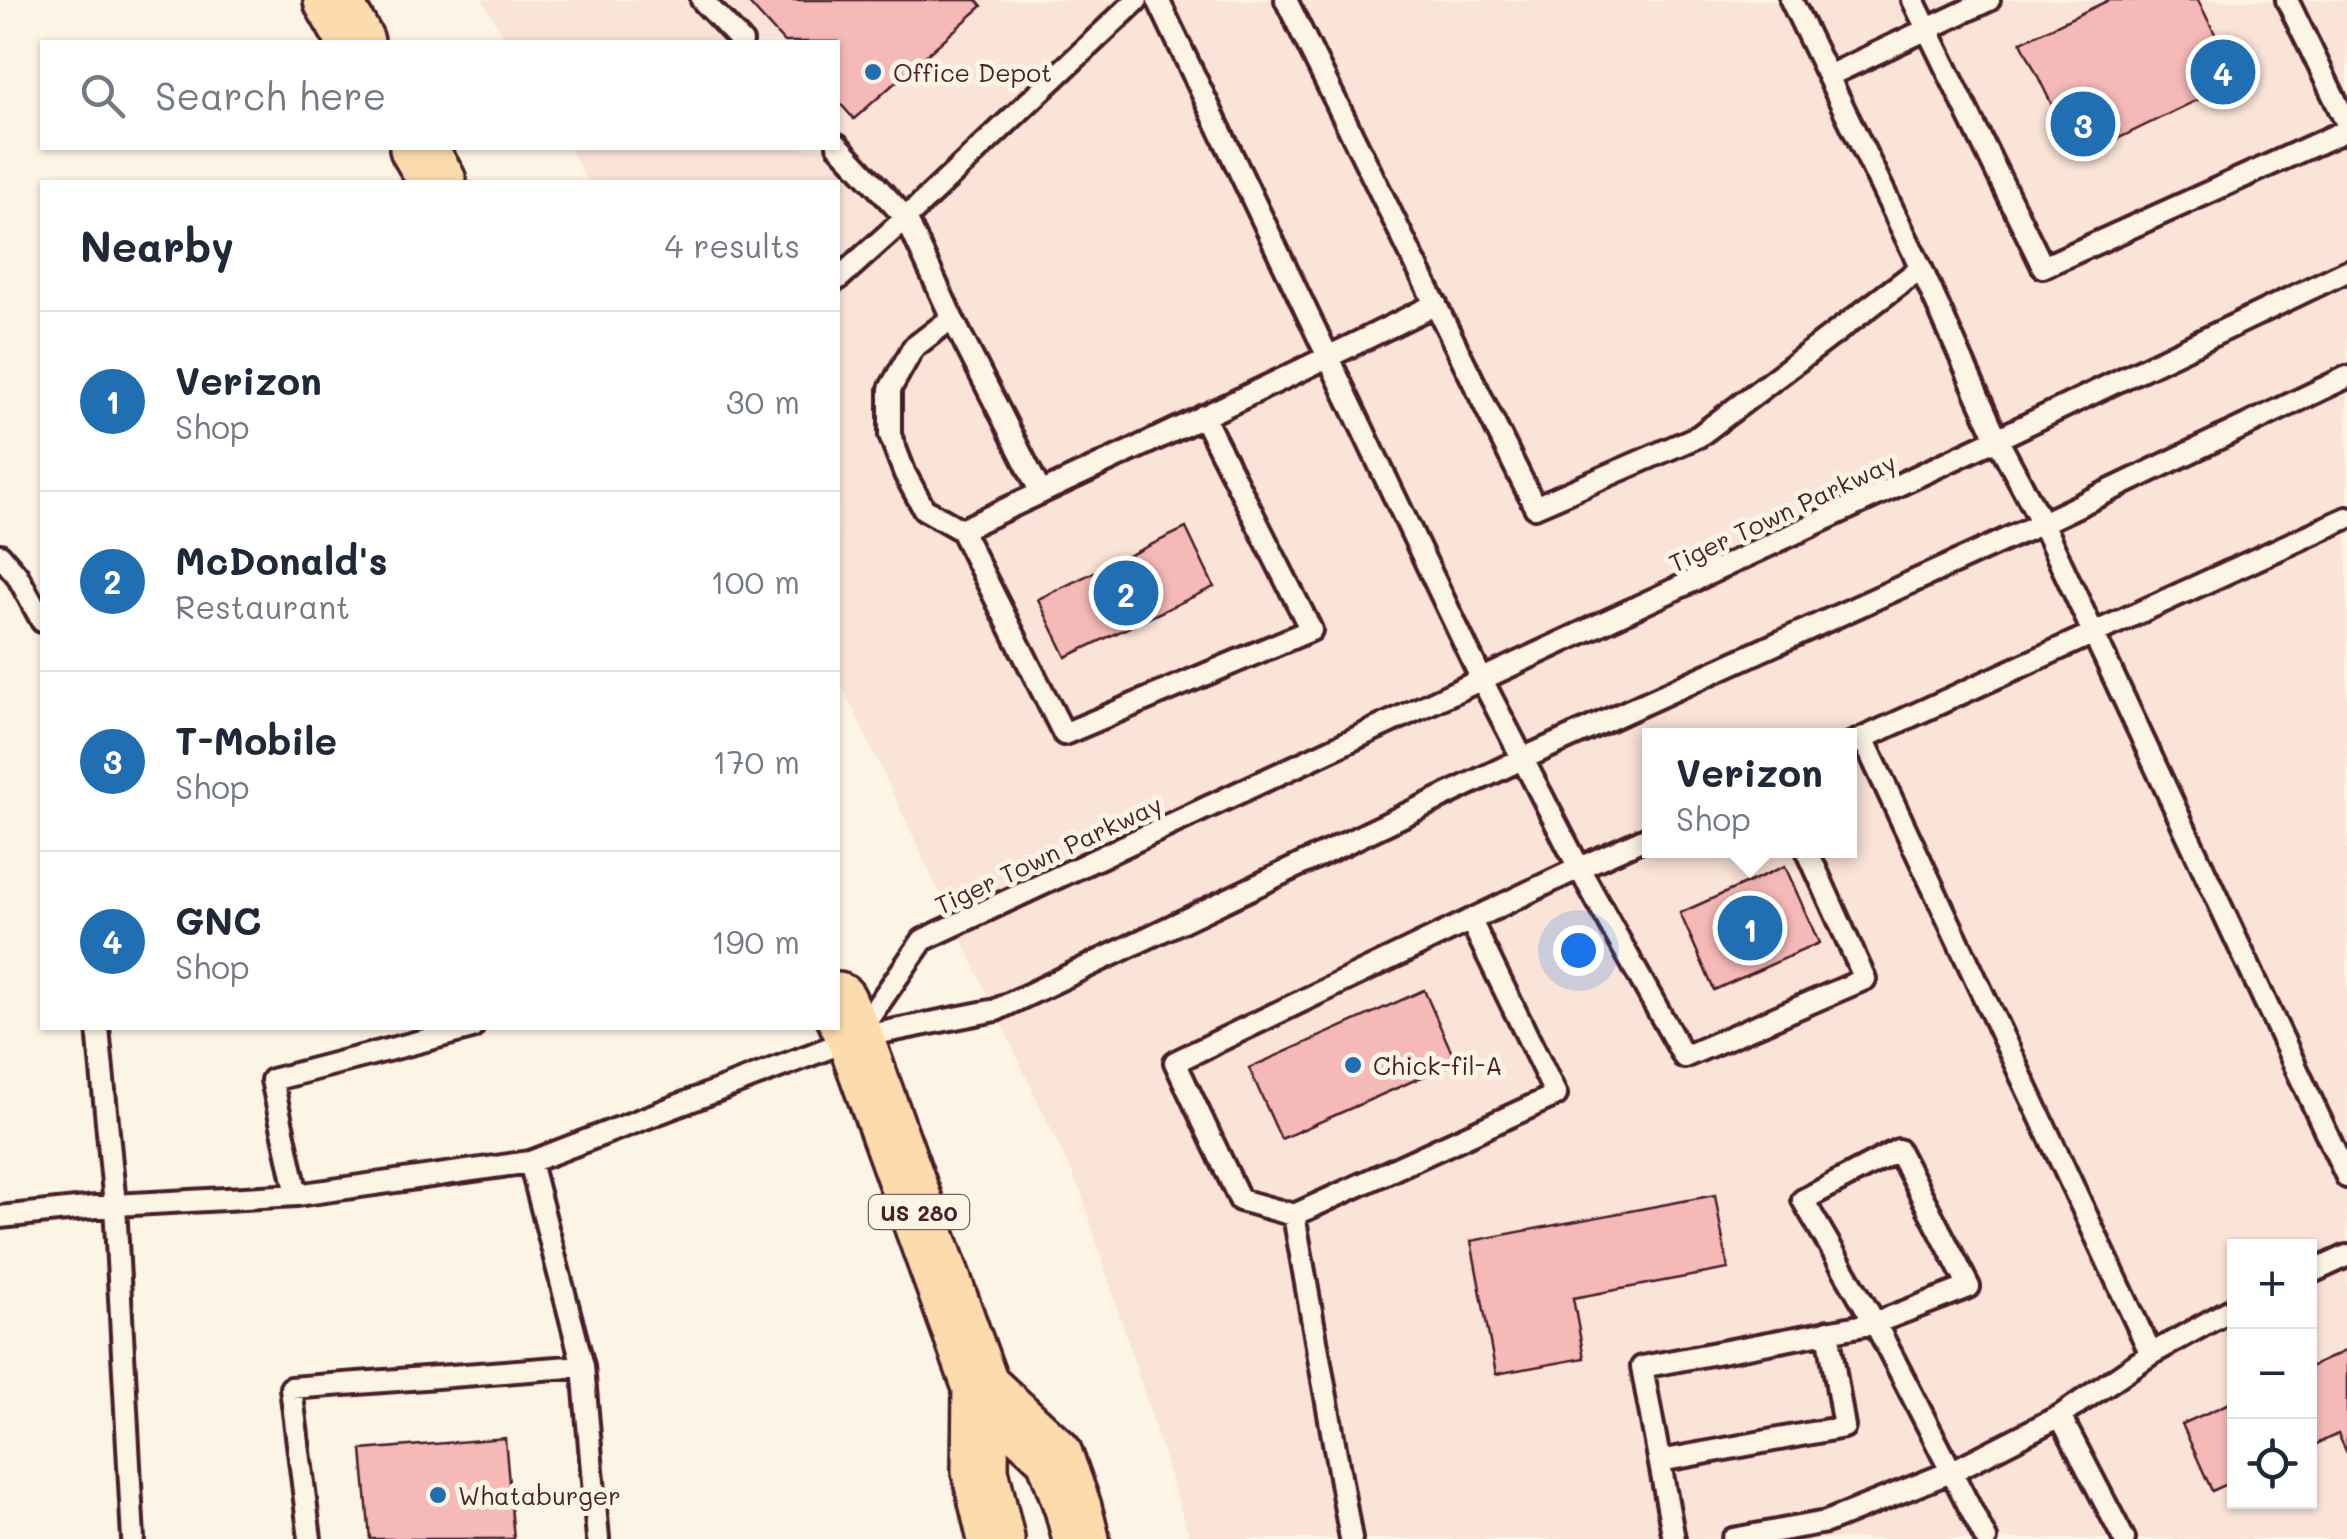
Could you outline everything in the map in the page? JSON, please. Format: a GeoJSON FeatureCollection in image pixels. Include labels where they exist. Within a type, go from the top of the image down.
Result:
{"type":"FeatureCollection","features":[{"type":"Feature","properties":{"kind":"highway"},"geometry":{"type":"LineString","coordinates":[[332,0],[355,40]]}},
{"type":"Feature","properties":{"kind":"highway"},"geometry":{"type":"LineString","coordinates":[[419,150],[437,180]]}},
{"type":"Feature","properties":{"kind":"highway","name":"US 280"},"geometry":{"type":"LineString","coordinates":[[846,1020],[981,1387],[980,1472],[987,1525]]}},
{"type":"Feature","properties":{"kind":"highway","name":"US 280"},"geometry":{"type":"LineString","coordinates":[[981,1387],[1054,1455],[1081,1539]]}},
{"type":"Feature","properties":{"kind":"lane"},"geometry":{"type":"LineString","coordinates":[[702,0],[740,40]]}},
{"type":"Feature","properties":{"kind":"lane"},"geometry":{"type":"LineString","coordinates":[[840,277],[1137,0]]}},
{"type":"Feature","properties":{"kind":"lane"},"geometry":{"type":"LineString","coordinates":[[1158,0],[1481,678],[1579,868],[1684,1058],[1864,980],[1811,858]]}},
{"type":"Feature","properties":{"kind":"lane"},"geometry":{"type":"LineString","coordinates":[[1286,0],[1535,507],[1700,436],[1921,268]]}},
{"type":"Feature","properties":{"kind":"lane"},"geometry":{"type":"LineString","coordinates":[[1791,0],[1921,268],[1997,438],[2042,523],[2347,1176]]}},
{"type":"Feature","properties":{"kind":"lane"},"geometry":{"type":"LineString","coordinates":[[1913,0],[2043,268],[2347,127],[2287,0]]}},
{"type":"Feature","properties":{"kind":"lane"},"geometry":{"type":"LineString","coordinates":[[1828,76],[1989,0]]}},
{"type":"Feature","properties":{"kind":"lane"},"geometry":{"type":"LineString","coordinates":[[840,147],[906,218],[1041,493]]}},
{"type":"Feature","properties":{"kind":"lane","name":"Tiger Town Parkway"},"geometry":{"type":"LineString","coordinates":[[846,1020],[923,940],[1646,604],[2347,271]]}},
{"type":"Feature","properties":{"kind":"lane"},"geometry":{"type":"LineString","coordinates":[[962,530],[1436,304]]}},
{"type":"Feature","properties":{"kind":"lane"},"geometry":{"type":"LineString","coordinates":[[952,318],[913,348],[890,389],[890,435],[924,509],[962,530],[1064,734],[1311,630],[1203,416]]}},
{"type":"Feature","properties":{"kind":"lane"},"geometry":{"type":"LineString","coordinates":[[846,1020],[996,1010],[1522,759],[2042,523],[2347,377]]}},
{"type":"Feature","properties":{"kind":"lane"},"geometry":{"type":"LineString","coordinates":[[2151,1354],[1857,741],[2347,518]]}},
{"type":"Feature","properties":{"kind":"lane"},"geometry":{"type":"LineString","coordinates":[[0,555],[40,617]]}},
{"type":"Feature","properties":{"kind":"lane"},"geometry":{"type":"LineString","coordinates":[[1470,921],[1556,1095],[1294,1215],[1240,1200],[1175,1062],[1579,868],[1642,840]]}},
{"type":"Feature","properties":{"kind":"lane"},"geometry":{"type":"LineString","coordinates":[[98,1030],[115,1206],[134,1539]]}},
{"type":"Feature","properties":{"kind":"lane"},"geometry":{"type":"LineString","coordinates":[[296,1194],[272,1080],[464,1030]]}},
{"type":"Feature","properties":{"kind":"lane"},"geometry":{"type":"LineString","coordinates":[[0,1216],[296,1194],[530,1162],[824,1030]]}},
{"type":"Feature","properties":{"kind":"lane"},"geometry":{"type":"LineString","coordinates":[[1674,1539],[1642,1368],[1875,1322],[1970,1287],[1898,1150],[1803,1200],[1875,1322],[1986,1539]]}},
{"type":"Feature","properties":{"kind":"lane"},"geometry":{"type":"LineString","coordinates":[[530,1162],[583,1366],[598,1539]]}},
{"type":"Feature","properties":{"kind":"lane"},"geometry":{"type":"LineString","coordinates":[[1294,1215],[1351,1539]]}},
{"type":"Feature","properties":{"kind":"lane"},"geometry":{"type":"LineString","coordinates":[[2317,1270],[2347,1256]]}},
{"type":"Feature","properties":{"kind":"lane"},"geometry":{"type":"LineString","coordinates":[[1733,1539],[1826,1522],[1953,1471],[2060,1416],[2151,1354],[2227,1312]]}},
{"type":"Feature","properties":{"kind":"lane"},"geometry":{"type":"LineString","coordinates":[[1660,1461],[1844,1427],[1828,1331]]}},
{"type":"Feature","properties":{"kind":"lane"},"geometry":{"type":"LineString","coordinates":[[310,1539],[291,1388],[583,1366]]}},
{"type":"Feature","properties":{"kind":"lane"},"geometry":{"type":"LineString","coordinates":[[2060,1416],[2124,1539]]}},
{"type":"Feature","properties":{"kind":"shaded area"},"geometry":{"type":"Polygon","coordinates":[[[482,0],[2347,0],[2347,1539],[1190,1539],[1081,1192],[840,681],[840,180],[588,180],[570,150],[840,150],[840,40],[506,40],[482,0]]]}},
{"type":"Feature","properties":{"kind":"building","name":"Office Depot"},"geometry":{"type":"Polygon","coordinates":[[[746,0],[977,0],[982,6],[854,119],[840,103],[840,40],[782,40],[746,0]]]}},
{"type":"Feature","properties":{"kind":"building"},"geometry":{"type":"Polygon","coordinates":[[[2109,0],[2198,0],[2238,80],[2078,158],[2021,42],[2109,0]]]}},
{"type":"Feature","properties":{"kind":"building"},"geometry":{"type":"Polygon","coordinates":[[[1186,528],[1214,587],[1066,657],[1038,599],[1186,528]]]}},
{"type":"Feature","properties":{"kind":"building"},"geometry":{"type":"Polygon","coordinates":[[[1785,866],[1819,943],[1714,990],[1680,913],[1785,866]]]}},
{"type":"Feature","properties":{"kind":"building","name":"Chick-fil-A"},"geometry":{"type":"Polygon","coordinates":[[[1424,990],[1456,1062],[1281,1139],[1249,1068],[1424,990]]]}},
{"type":"Feature","properties":{"kind":"building"},"geometry":{"type":"Polygon","coordinates":[[[1715,1195],[1728,1269],[1573,1298],[1584,1358],[1496,1374],[1471,1241],[1715,1195]]]}},
{"type":"Feature","properties":{"kind":"building"},"geometry":{"type":"Polygon","coordinates":[[[2347,1350],[2347,1453],[2338,1434],[2317,1444],[2317,1364],[2347,1350]]]}},
{"type":"Feature","properties":{"kind":"building"},"geometry":{"type":"Polygon","coordinates":[[[2227,1404],[2227,1484],[2212,1491],[2182,1424],[2227,1404]]]}},
{"type":"Feature","properties":{"kind":"building","name":"Whataburger"},"geometry":{"type":"Polygon","coordinates":[[[505,1438],[514,1539],[370,1539],[362,1450],[505,1438]]]}},
{"type":"Feature","properties":{"kind":"place","name":"Office Depot"},"geometry":{"type":"Point","coordinates":[873,72]}},
{"type":"Feature","properties":{"kind":"place","name":"GNC"},"geometry":{"type":"Point","coordinates":[2223,72]}},
{"type":"Feature","properties":{"kind":"place","name":"T-Mobile"},"geometry":{"type":"Point","coordinates":[2083,124]}},
{"type":"Feature","properties":{"kind":"place","name":"McDonald's"},"geometry":{"type":"Point","coordinates":[1126,593]}},
{"type":"Feature","properties":{"kind":"place","name":"Verizon"},"geometry":{"type":"Point","coordinates":[1750,928]}},
{"type":"Feature","properties":{"kind":"place","name":"Chick-fil-A"},"geometry":{"type":"Point","coordinates":[1353,1065]}},
{"type":"Feature","properties":{"kind":"place","name":"Whataburger"},"geometry":{"type":"Point","coordinates":[438,1495]}}]}
